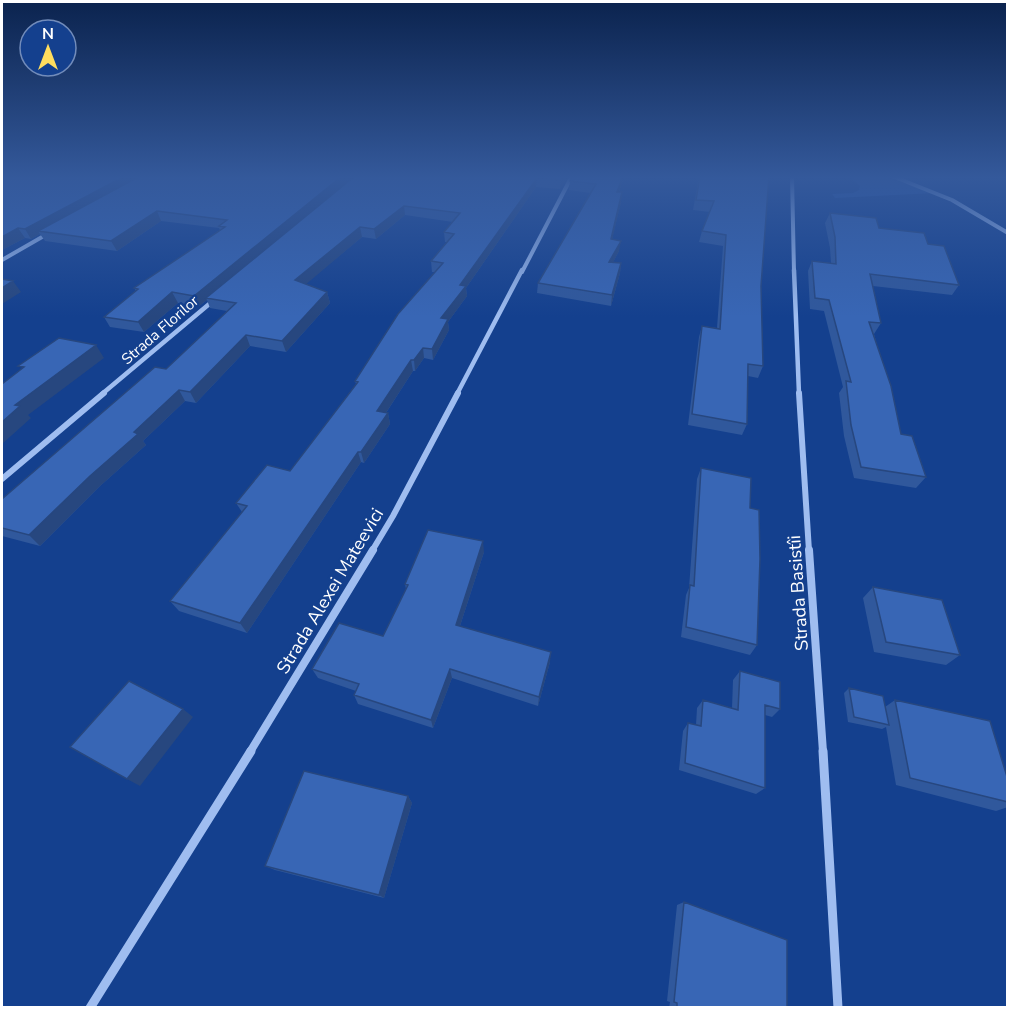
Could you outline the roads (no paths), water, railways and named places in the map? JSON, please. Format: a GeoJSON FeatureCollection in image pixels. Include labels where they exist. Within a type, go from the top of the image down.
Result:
{"type":"FeatureCollection","features":[{"type":"Feature","properties":{"kind":"street","name":"Strada Alexei Mateevici"},"geometry":{"type":"LineString","coordinates":[[90,1008],[270,720],[393,516],[547,223]]}},
{"type":"Feature","properties":{"kind":"street","name":"Strada Basistîi"},"geometry":{"type":"LineString","coordinates":[[793,223],[795,340],[834,904],[838,1008]]}},
{"type":"Feature","properties":{"kind":"street"},"geometry":{"type":"LineString","coordinates":[[992,223],[1008,233]]}},
{"type":"Feature","properties":{"kind":"street"},"geometry":{"type":"LineString","coordinates":[[2,260],[54,231]]}},
{"type":"Feature","properties":{"kind":"street","name":"Strada Florilor"},"geometry":{"type":"LineString","coordinates":[[2,479],[218,296]]}}]}
